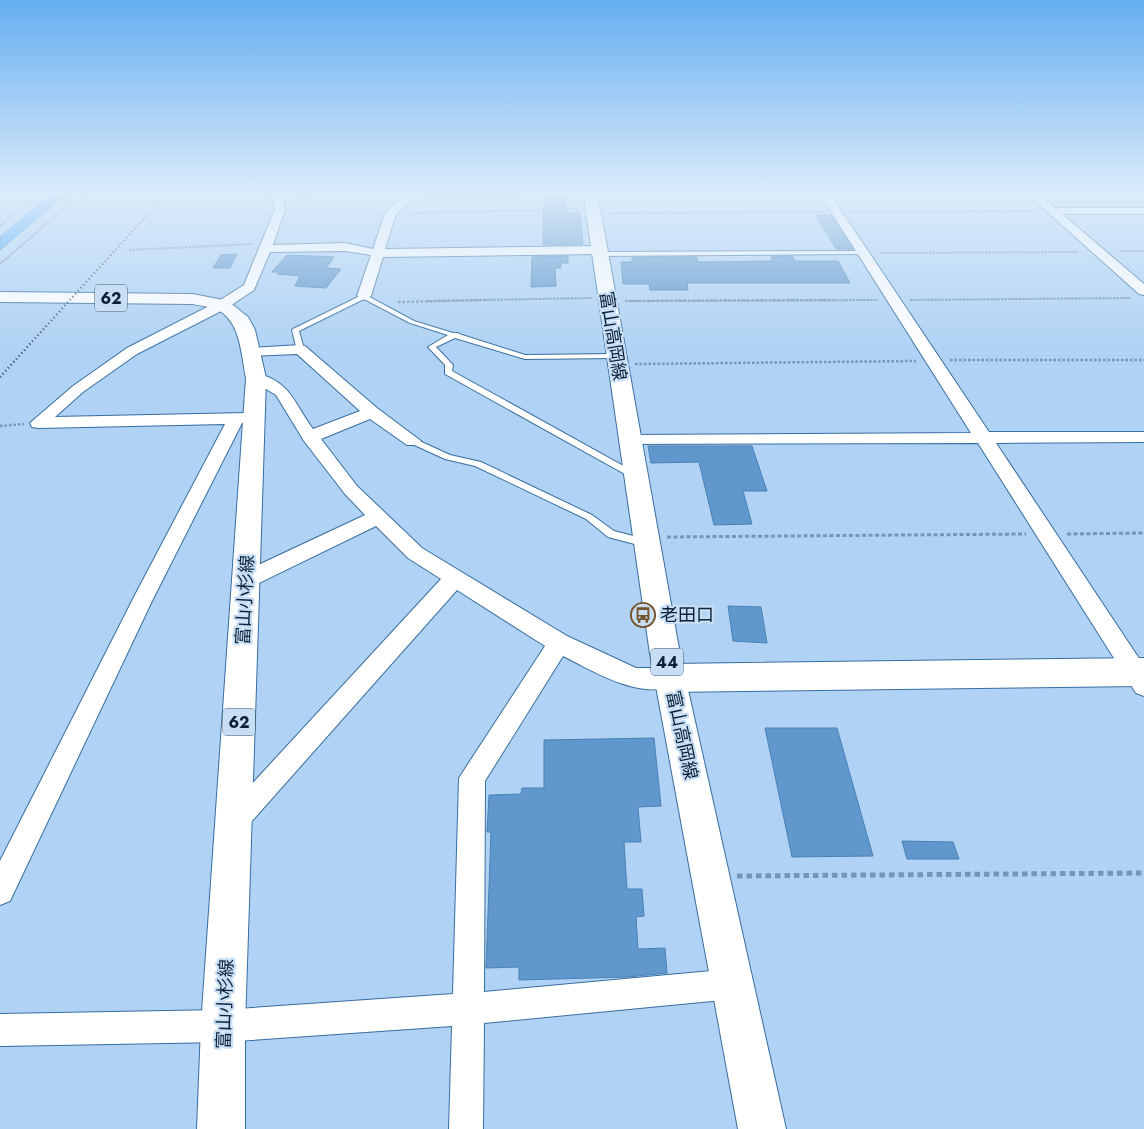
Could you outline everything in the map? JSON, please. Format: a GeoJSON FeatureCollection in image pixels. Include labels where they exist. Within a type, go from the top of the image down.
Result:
{"type":"FeatureCollection","features":[{"type":"Feature","properties":{"kind":"main road","name":"富山高岡線"},"geometry":{"type":"LineString","coordinates":[[599,244],[670,678],[762,1129]]}},
{"type":"Feature","properties":{"kind":"main road","name":"富山小杉線"},"geometry":{"type":"LineString","coordinates":[[0,297],[174,298],[207,301],[222,305],[239,316],[251,352],[256,378],[245,419],[246,580],[223,1026],[221,1129]]}},
{"type":"Feature","properties":{"kind":"main road"},"geometry":{"type":"LineString","coordinates":[[670,678],[1141,677]]}},
{"type":"Feature","properties":{"kind":"street"},"geometry":{"type":"LineString","coordinates":[[364,296],[381,244]]}},
{"type":"Feature","properties":{"kind":"street"},"geometry":{"type":"LineString","coordinates":[[855,244],[1141,677]]}},
{"type":"Feature","properties":{"kind":"street"},"geometry":{"type":"LineString","coordinates":[[1089,244],[1144,292]]}},
{"type":"Feature","properties":{"kind":"street"},"geometry":{"type":"LineString","coordinates":[[38,423],[78,389],[132,351],[222,305],[250,287],[267,246],[345,247],[378,252],[600,252]]}},
{"type":"Feature","properties":{"kind":"street"},"geometry":{"type":"LineString","coordinates":[[251,352],[300,349],[371,412],[413,441]]}},
{"type":"Feature","properties":{"kind":"street"},"geometry":{"type":"LineString","coordinates":[[256,378],[282,392],[310,436],[351,490],[415,553],[559,643],[634,678],[670,678]]}},
{"type":"Feature","properties":{"kind":"street"},"geometry":{"type":"LineString","coordinates":[[310,436],[371,412]]}},
{"type":"Feature","properties":{"kind":"street"},"geometry":{"type":"LineString","coordinates":[[38,423],[245,419]]}},
{"type":"Feature","properties":{"kind":"street"},"geometry":{"type":"LineString","coordinates":[[0,891],[142,601],[245,419]]}},
{"type":"Feature","properties":{"kind":"street"},"geometry":{"type":"LineString","coordinates":[[630,440],[1144,436]]}},
{"type":"Feature","properties":{"kind":"street"},"geometry":{"type":"LineString","coordinates":[[246,580],[379,516]]}},
{"type":"Feature","properties":{"kind":"street"},"geometry":{"type":"LineString","coordinates":[[234,822],[455,578]]}},
{"type":"Feature","properties":{"kind":"street"},"geometry":{"type":"LineString","coordinates":[[466,1129],[472,778],[559,643]]}},
{"type":"Feature","properties":{"kind":"street"},"geometry":{"type":"LineString","coordinates":[[0,1030],[223,1026],[468,1009],[733,984]]}},
{"type":"Feature","properties":{"kind":"lane"},"geometry":{"type":"LineString","coordinates":[[600,252],[860,253]]}},
{"type":"Feature","properties":{"kind":"lane"},"geometry":{"type":"LineString","coordinates":[[300,349],[295,330],[364,296],[412,322],[456,334],[525,357],[617,360]]}},
{"type":"Feature","properties":{"kind":"lane"},"geometry":{"type":"LineString","coordinates":[[456,334],[432,347],[449,365],[448,372],[636,476]]}},
{"type":"Feature","properties":{"kind":"lane"},"geometry":{"type":"LineString","coordinates":[[413,441],[448,457],[478,464],[589,517],[611,534],[647,540]]}},
{"type":"Feature","properties":{"kind":"path"},"geometry":{"type":"LineString","coordinates":[[0,264],[23,244]]}},
{"type":"Feature","properties":{"kind":"path"},"geometry":{"type":"LineString","coordinates":[[129,250],[267,246]]}},
{"type":"Feature","properties":{"kind":"path"},"geometry":{"type":"LineString","coordinates":[[860,253],[1144,251]]}},
{"type":"Feature","properties":{"kind":"path"},"geometry":{"type":"LineString","coordinates":[[377,303],[607,298]]}},
{"type":"Feature","properties":{"kind":"path"},"geometry":{"type":"LineString","coordinates":[[617,360],[1144,360]]}},
{"type":"Feature","properties":{"kind":"path"},"geometry":{"type":"LineString","coordinates":[[0,426],[38,423]]}},
{"type":"Feature","properties":{"kind":"path"},"geometry":{"type":"LineString","coordinates":[[647,540],[1144,533]]}},
{"type":"Feature","properties":{"kind":"path"},"geometry":{"type":"LineString","coordinates":[[711,877],[1144,873]]}},
{"type":"Feature","properties":{"kind":"water"},"geometry":{"type":"Polygon","coordinates":[[[0,244],[7,244],[0,250],[0,244]]]}},
{"type":"Feature","properties":{"kind":"building"},"geometry":{"type":"Polygon","coordinates":[[[543,244],[583,244],[543,245],[543,244]]]}},
{"type":"Feature","properties":{"kind":"building"},"geometry":{"type":"Polygon","coordinates":[[[833,244],[850,244],[853,249],[836,249],[833,244]]]}},
{"type":"Feature","properties":{"kind":"building"},"geometry":{"type":"Polygon","coordinates":[[[237,254],[230,268],[213,268],[221,255],[237,254]]]}},
{"type":"Feature","properties":{"kind":"building"},"geometry":{"type":"Polygon","coordinates":[[[287,255],[334,257],[326,268],[341,269],[326,288],[295,286],[300,276],[272,272],[287,255]]]}},
{"type":"Feature","properties":{"kind":"building"},"geometry":{"type":"Polygon","coordinates":[[[568,256],[568,263],[561,263],[561,268],[555,268],[556,286],[531,287],[532,257],[568,256]]]}},
{"type":"Feature","properties":{"kind":"building"},"geometry":{"type":"Polygon","coordinates":[[[792,256],[795,261],[838,261],[850,283],[687,283],[688,290],[650,290],[649,284],[623,284],[621,262],[632,262],[632,258],[697,257],[698,262],[773,261],[771,257],[792,256]]]}},
{"type":"Feature","properties":{"kind":"building"},"geometry":{"type":"Polygon","coordinates":[[[648,446],[752,446],[767,491],[743,491],[752,524],[714,525],[699,462],[651,463],[648,446]]]}},
{"type":"Feature","properties":{"kind":"building"},"geometry":{"type":"Polygon","coordinates":[[[728,606],[761,607],[767,643],[733,641],[728,606]]]}},
{"type":"Feature","properties":{"kind":"building"},"geometry":{"type":"Polygon","coordinates":[[[765,728],[837,728],[873,856],[792,857],[765,728]]]}},
{"type":"Feature","properties":{"kind":"building"},"geometry":{"type":"Polygon","coordinates":[[[654,738],[661,806],[638,807],[641,842],[624,842],[627,889],[642,889],[644,916],[636,917],[638,949],[665,948],[667,973],[628,977],[519,980],[519,967],[486,968],[491,832],[487,832],[489,795],[521,794],[522,788],[544,788],[544,740],[654,738]]]}},
{"type":"Feature","properties":{"kind":"building"},"geometry":{"type":"Polygon","coordinates":[[[902,841],[953,842],[959,859],[907,859],[902,841]]]}},
{"type":"Feature","properties":{"kind":"railway"},"geometry":{"type":"LineString","coordinates":[[0,377],[121,244]]}},
{"type":"Feature","properties":{"kind":"place","name":"老田口"},"geometry":{"type":"Point","coordinates":[643,615]}}]}
